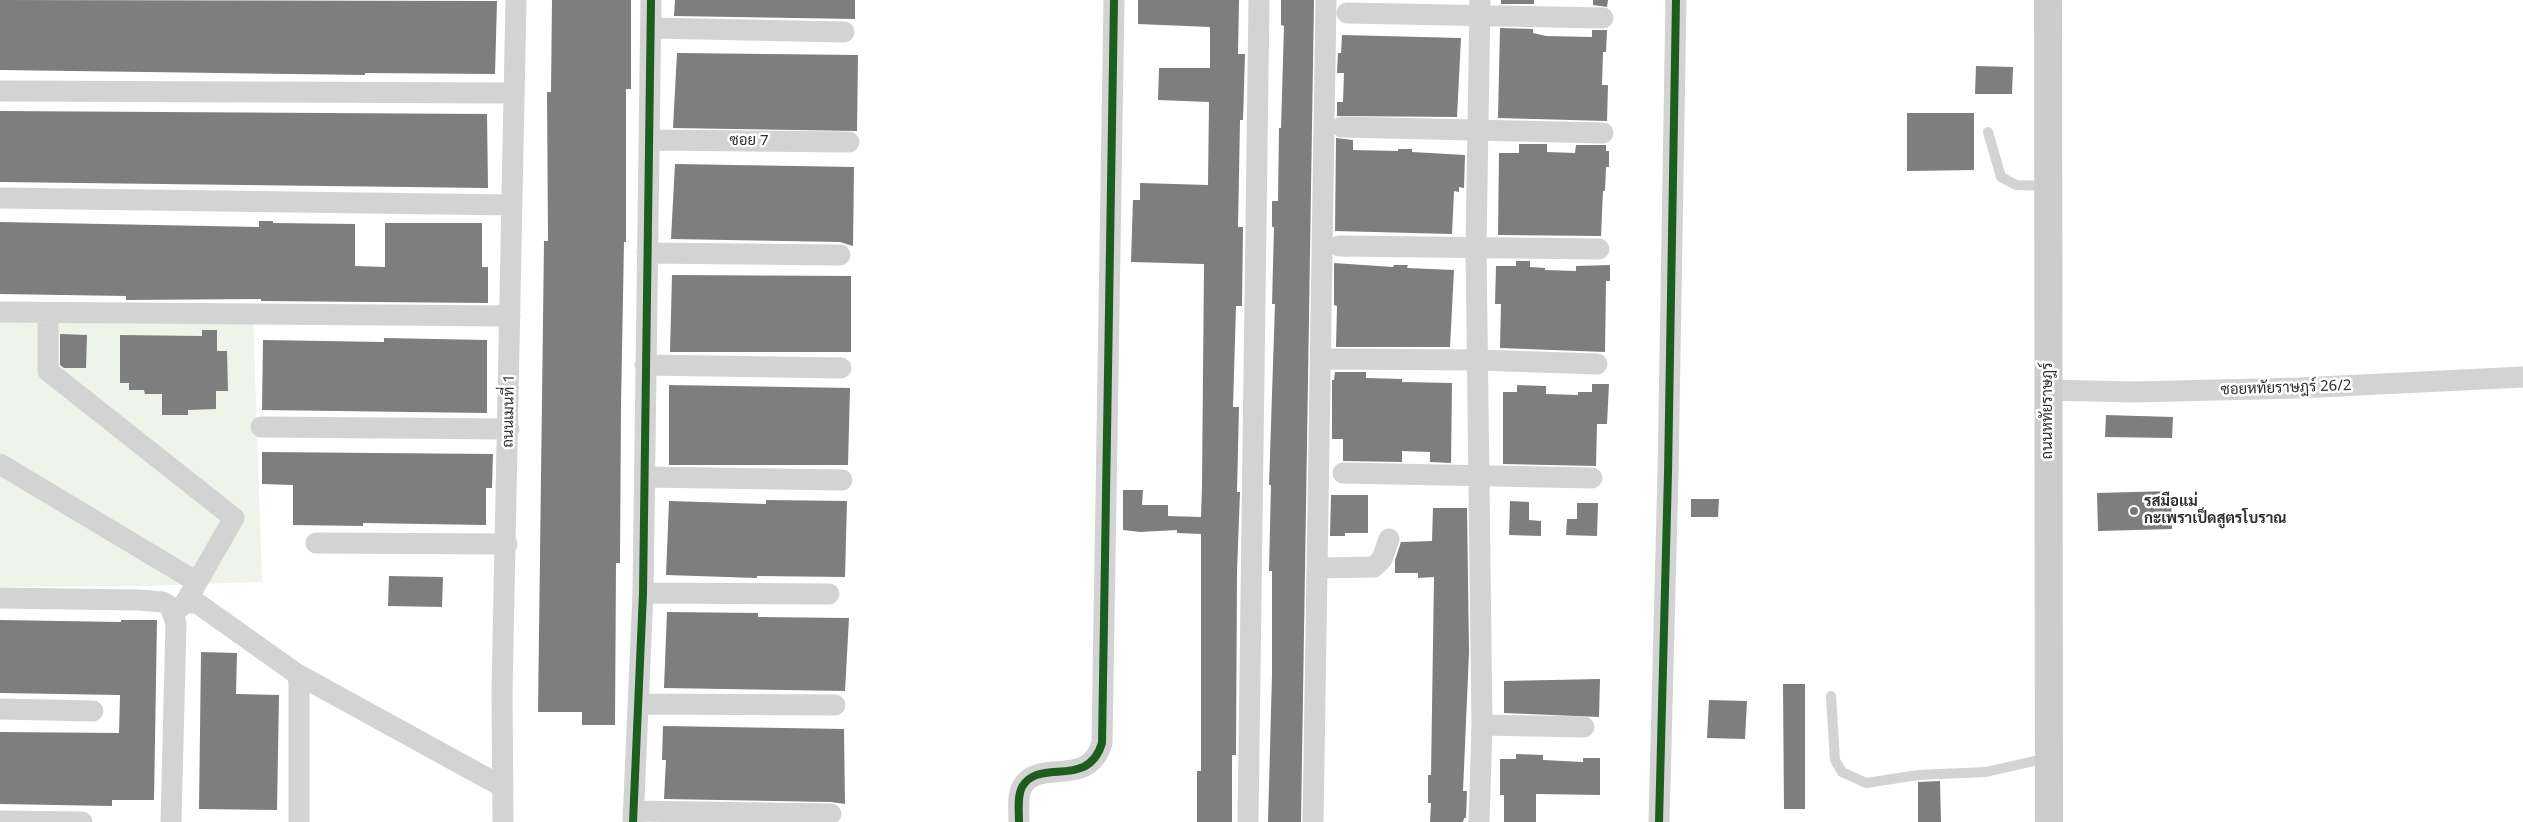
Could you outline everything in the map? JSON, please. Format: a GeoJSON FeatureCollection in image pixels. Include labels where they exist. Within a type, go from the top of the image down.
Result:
{"type":"FeatureCollection","features":[{"type":"Feature","properties":{"kind":"main road","name":"ถนนหทัยราษฎร์"},"geometry":{"type":"LineString","coordinates":[[2048,0],[2049,822]]}},
{"type":"Feature","properties":{"kind":"street","name":"ถนนเมนที่ 1"},"geometry":{"type":"LineString","coordinates":[[503,822],[502,692],[509,429],[516,0]]}},
{"type":"Feature","properties":{"kind":"street"},"geometry":{"type":"LineString","coordinates":[[651,0],[643,593],[633,816],[830,814]]}},
{"type":"Feature","properties":{"kind":"street"},"geometry":{"type":"LineString","coordinates":[[1019,822],[1020,797],[1023,786],[1031,778],[1042,774],[1084,768],[1098,755],[1102,743],[1114,0]]}},
{"type":"Feature","properties":{"kind":"street"},"geometry":{"type":"LineString","coordinates":[[1248,822],[1258,0]]}},
{"type":"Feature","properties":{"kind":"street"},"geometry":{"type":"LineString","coordinates":[[1313,822],[1326,0]]}},
{"type":"Feature","properties":{"kind":"street"},"geometry":{"type":"LineString","coordinates":[[1659,822],[1668,473],[1676,0]]}},
{"type":"Feature","properties":{"kind":"street"},"geometry":{"type":"LineString","coordinates":[[1347,13],[1480,8],[1603,18]]}},
{"type":"Feature","properties":{"kind":"street"},"geometry":{"type":"LineString","coordinates":[[1479,822],[1482,725],[1476,247],[1480,8]]}},
{"type":"Feature","properties":{"kind":"street"},"geometry":{"type":"LineString","coordinates":[[651,28],[844,32]]}},
{"type":"Feature","properties":{"kind":"street"},"geometry":{"type":"LineString","coordinates":[[0,92],[514,93]]}},
{"type":"Feature","properties":{"kind":"street"},"geometry":{"type":"LineString","coordinates":[[1342,127],[1603,133]]}},
{"type":"Feature","properties":{"kind":"street","name":"ซอย 7"},"geometry":{"type":"LineString","coordinates":[[649,140],[849,142]]}},
{"type":"Feature","properties":{"kind":"street"},"geometry":{"type":"LineString","coordinates":[[0,198],[512,205]]}},
{"type":"Feature","properties":{"kind":"street"},"geometry":{"type":"LineString","coordinates":[[1338,246],[1599,249]]}},
{"type":"Feature","properties":{"kind":"street"},"geometry":{"type":"LineString","coordinates":[[647,253],[840,255]]}},
{"type":"Feature","properties":{"kind":"street"},"geometry":{"type":"LineString","coordinates":[[0,312],[510,316]]}},
{"type":"Feature","properties":{"kind":"street"},"geometry":{"type":"LineString","coordinates":[[48,313],[48,371],[234,518],[197,582],[179,608],[176,624],[171,822]]}},
{"type":"Feature","properties":{"kind":"street"},"geometry":{"type":"LineString","coordinates":[[1332,359],[1477,360],[1597,364]]}},
{"type":"Feature","properties":{"kind":"street"},"geometry":{"type":"LineString","coordinates":[[645,364],[841,368]]}},
{"type":"Feature","properties":{"kind":"street","name":"ซอยหทัยราษฎร์ 26/2"},"geometry":{"type":"LineString","coordinates":[[2048,390],[2134,392],[2299,388],[2523,377]]}},
{"type":"Feature","properties":{"kind":"street"},"geometry":{"type":"LineString","coordinates":[[261,427],[509,429]]}},
{"type":"Feature","properties":{"kind":"street"},"geometry":{"type":"LineString","coordinates":[[0,464],[197,582]]}},
{"type":"Feature","properties":{"kind":"street"},"geometry":{"type":"LineString","coordinates":[[1343,472],[1479,477],[1592,478]]}},
{"type":"Feature","properties":{"kind":"street"},"geometry":{"type":"LineString","coordinates":[[645,477],[842,480]]}},
{"type":"Feature","properties":{"kind":"street"},"geometry":{"type":"LineString","coordinates":[[1317,568],[1374,567],[1382,560],[1389,539]]}},
{"type":"Feature","properties":{"kind":"street"},"geometry":{"type":"LineString","coordinates":[[316,543],[506,544]]}},
{"type":"Feature","properties":{"kind":"street"},"geometry":{"type":"LineString","coordinates":[[643,593],[829,594]]}},
{"type":"Feature","properties":{"kind":"street"},"geometry":{"type":"LineString","coordinates":[[0,598],[163,602],[179,608],[196,603],[297,674],[503,787]]}},
{"type":"Feature","properties":{"kind":"street"},"geometry":{"type":"LineString","coordinates":[[297,674],[299,682],[298,822]]}},
{"type":"Feature","properties":{"kind":"street"},"geometry":{"type":"LineString","coordinates":[[639,704],[836,705]]}},
{"type":"Feature","properties":{"kind":"street"},"geometry":{"type":"LineString","coordinates":[[0,709],[93,711]]}},
{"type":"Feature","properties":{"kind":"street"},"geometry":{"type":"LineString","coordinates":[[1482,725],[1584,727]]}},
{"type":"Feature","properties":{"kind":"street"},"geometry":{"type":"LineString","coordinates":[[0,821],[82,822]]}},
{"type":"Feature","properties":{"kind":"street"},"geometry":{"type":"LineString","coordinates":[[291,822],[307,822]]}},
{"type":"Feature","properties":{"kind":"lane"},"geometry":{"type":"LineString","coordinates":[[1988,132],[2001,178],[2016,184],[2049,186]]}},
{"type":"Feature","properties":{"kind":"lane"},"geometry":{"type":"LineString","coordinates":[[1831,696],[1835,760],[1842,772],[1852,779],[1866,783],[1918,775],[1986,772],[2048,758]]}},
{"type":"Feature","properties":{"kind":"shaded area"},"geometry":{"type":"Polygon","coordinates":[[[253,312],[262,582],[141,586],[0,587],[0,315],[253,312]]]}},
{"type":"Feature","properties":{"kind":"building"},"geometry":{"type":"Polygon","coordinates":[[[0,0],[497,1],[495,74],[365,73],[365,75],[0,70],[0,0]]]}},
{"type":"Feature","properties":{"kind":"building"},"geometry":{"type":"Polygon","coordinates":[[[552,0],[631,0],[631,89],[626,89],[626,242],[624,242],[620,563],[616,563],[615,725],[582,725],[582,712],[538,712],[544,241],[548,241],[547,92],[551,92],[552,0]]]}},
{"type":"Feature","properties":{"kind":"building"},"geometry":{"type":"Polygon","coordinates":[[[675,0],[855,0],[855,19],[674,16],[675,0]]]}},
{"type":"Feature","properties":{"kind":"building"},"geometry":{"type":"Polygon","coordinates":[[[1138,0],[1239,0],[1238,54],[1245,54],[1243,120],[1240,120],[1238,227],[1243,227],[1242,306],[1236,306],[1233,407],[1239,407],[1237,492],[1240,492],[1237,572],[1236,755],[1232,755],[1232,822],[1197,822],[1197,771],[1201,771],[1201,534],[1177,533],[1177,530],[1140,532],[1123,530],[1123,490],[1143,490],[1142,505],[1168,505],[1168,516],[1201,517],[1202,486],[1204,264],[1131,262],[1133,200],[1140,200],[1140,183],[1208,185],[1209,102],[1158,100],[1159,68],[1210,68],[1210,27],[1138,24],[1138,0]]]}},
{"type":"Feature","properties":{"kind":"building"},"geometry":{"type":"Polygon","coordinates":[[[1281,0],[1314,0],[1301,822],[1268,822],[1272,675],[1272,571],[1269,571],[1271,485],[1269,485],[1275,304],[1272,304],[1274,227],[1272,227],[1272,201],[1278,201],[1279,128],[1281,128],[1284,26],[1281,25],[1281,0]]]}},
{"type":"Feature","properties":{"kind":"building"},"geometry":{"type":"Polygon","coordinates":[[[1501,0],[1534,0],[1534,4],[1501,4],[1501,0]]]}},
{"type":"Feature","properties":{"kind":"building"},"geometry":{"type":"Polygon","coordinates":[[[1593,0],[1608,0],[1607,7],[1593,5],[1593,0]]]}},
{"type":"Feature","properties":{"kind":"building"},"geometry":{"type":"Polygon","coordinates":[[[1500,28],[1533,29],[1533,33],[1546,36],[1592,37],[1592,30],[1607,30],[1606,52],[1603,52],[1602,85],[1608,85],[1607,121],[1498,118],[1500,28]]]}},
{"type":"Feature","properties":{"kind":"building"},"geometry":{"type":"Polygon","coordinates":[[[1342,35],[1461,38],[1457,117],[1337,116],[1337,102],[1343,102],[1344,73],[1337,73],[1338,53],[1341,53],[1342,35]]]}},
{"type":"Feature","properties":{"kind":"building"},"geometry":{"type":"Polygon","coordinates":[[[677,53],[858,55],[857,131],[673,128],[677,53]]]}},
{"type":"Feature","properties":{"kind":"building"},"geometry":{"type":"Polygon","coordinates":[[[1976,66],[2013,67],[2012,94],[1975,94],[1976,66]]]}},
{"type":"Feature","properties":{"kind":"building"},"geometry":{"type":"Polygon","coordinates":[[[0,111],[487,114],[488,188],[0,182],[0,111]]]}},
{"type":"Feature","properties":{"kind":"building"},"geometry":{"type":"Polygon","coordinates":[[[1907,113],[1974,113],[1974,170],[1907,171],[1907,113]]]}},
{"type":"Feature","properties":{"kind":"building"},"geometry":{"type":"Polygon","coordinates":[[[1336,138],[1353,140],[1353,150],[1398,151],[1398,149],[1412,149],[1412,152],[1465,155],[1464,188],[1459,187],[1459,192],[1454,191],[1452,234],[1335,231],[1336,138]]]}},
{"type":"Feature","properties":{"kind":"building"},"geometry":{"type":"Polygon","coordinates":[[[1519,144],[1547,144],[1547,152],[1575,153],[1576,145],[1606,145],[1606,151],[1609,151],[1609,167],[1606,167],[1605,191],[1603,191],[1601,236],[1498,235],[1499,153],[1519,153],[1519,144]]]}},
{"type":"Feature","properties":{"kind":"building"},"geometry":{"type":"Polygon","coordinates":[[[675,164],[854,167],[853,246],[840,242],[671,239],[675,164]]]}},
{"type":"Feature","properties":{"kind":"building"},"geometry":{"type":"Polygon","coordinates":[[[259,221],[273,221],[273,223],[355,224],[355,266],[385,267],[385,223],[482,223],[482,267],[488,267],[488,303],[261,301],[261,299],[126,300],[126,296],[0,294],[0,222],[259,227],[259,221]]]}},
{"type":"Feature","properties":{"kind":"building"},"geometry":{"type":"Polygon","coordinates":[[[1516,261],[1530,261],[1530,267],[1545,268],[1545,270],[1576,271],[1576,266],[1610,265],[1610,281],[1606,281],[1605,352],[1500,348],[1501,304],[1495,304],[1496,266],[1516,266],[1516,261]]]}},
{"type":"Feature","properties":{"kind":"building"},"geometry":{"type":"Polygon","coordinates":[[[1334,263],[1393,267],[1394,265],[1408,265],[1407,268],[1454,270],[1450,347],[1336,347],[1337,306],[1334,305],[1334,263]]]}},
{"type":"Feature","properties":{"kind":"building"},"geometry":{"type":"Polygon","coordinates":[[[672,275],[851,276],[851,352],[670,352],[672,275]]]}},
{"type":"Feature","properties":{"kind":"building"},"geometry":{"type":"Polygon","coordinates":[[[202,330],[217,330],[217,351],[227,351],[228,391],[216,391],[216,409],[188,410],[188,415],[162,415],[162,394],[145,394],[144,390],[129,390],[129,383],[120,383],[120,335],[202,336],[202,330]]]}},
{"type":"Feature","properties":{"kind":"building"},"geometry":{"type":"Polygon","coordinates":[[[60,334],[87,335],[86,368],[64,368],[60,365],[60,334]]]}},
{"type":"Feature","properties":{"kind":"building"},"geometry":{"type":"Polygon","coordinates":[[[384,338],[487,340],[487,413],[262,410],[263,340],[384,342],[384,338]]]}},
{"type":"Feature","properties":{"kind":"building"},"geometry":{"type":"Polygon","coordinates":[[[1335,372],[1366,372],[1366,378],[1402,379],[1402,382],[1452,383],[1451,463],[1430,462],[1430,452],[1402,451],[1402,462],[1343,461],[1343,439],[1332,439],[1332,380],[1334,380],[1335,372]]]}},
{"type":"Feature","properties":{"kind":"building"},"geometry":{"type":"Polygon","coordinates":[[[1592,384],[1609,384],[1607,424],[1597,424],[1596,466],[1503,464],[1503,392],[1517,392],[1517,385],[1546,386],[1546,394],[1578,395],[1578,392],[1592,392],[1592,384]]]}},
{"type":"Feature","properties":{"kind":"building"},"geometry":{"type":"Polygon","coordinates":[[[669,385],[850,388],[848,465],[669,465],[669,385]]]}},
{"type":"Feature","properties":{"kind":"building"},"geometry":{"type":"Polygon","coordinates":[[[2106,415],[2173,417],[2172,438],[2105,437],[2106,415]]]}},
{"type":"Feature","properties":{"kind":"building"},"geometry":{"type":"Polygon","coordinates":[[[262,452],[493,454],[492,488],[486,488],[486,525],[363,523],[363,526],[293,525],[293,485],[262,484],[262,452]]]}},
{"type":"Feature","properties":{"kind":"building","name":"รสมือแม่ กะเพราเป็ดสูตรโบราณ"},"geometry":{"type":"Polygon","coordinates":[[[2171,491],[2172,529],[2098,531],[2097,493],[2171,491]]]}},
{"type":"Feature","properties":{"kind":"building"},"geometry":{"type":"Polygon","coordinates":[[[1331,495],[1368,495],[1368,533],[1345,533],[1345,536],[1330,536],[1331,495]]]}},
{"type":"Feature","properties":{"kind":"building"},"geometry":{"type":"Polygon","coordinates":[[[1691,499],[1719,499],[1718,517],[1691,517],[1691,499]]]}},
{"type":"Feature","properties":{"kind":"building"},"geometry":{"type":"Polygon","coordinates":[[[766,500],[847,501],[845,577],[757,576],[757,578],[666,575],[669,501],[766,504],[766,500]]]}},
{"type":"Feature","properties":{"kind":"building"},"geometry":{"type":"Polygon","coordinates":[[[1510,501],[1529,502],[1529,520],[1541,521],[1541,536],[1509,535],[1510,501]]]}},
{"type":"Feature","properties":{"kind":"building"},"geometry":{"type":"Polygon","coordinates":[[[1577,503],[1598,503],[1597,536],[1566,535],[1567,519],[1577,519],[1577,503]]]}},
{"type":"Feature","properties":{"kind":"building"},"geometry":{"type":"Polygon","coordinates":[[[1433,508],[1467,508],[1469,652],[1463,791],[1467,791],[1466,818],[1464,818],[1463,822],[1430,822],[1431,803],[1428,803],[1428,775],[1431,775],[1434,577],[1418,578],[1418,573],[1395,573],[1395,560],[1401,542],[1432,541],[1433,508]]]}},
{"type":"Feature","properties":{"kind":"building"},"geometry":{"type":"Polygon","coordinates":[[[389,576],[443,577],[442,607],[388,606],[389,576]]]}},
{"type":"Feature","properties":{"kind":"building"},"geometry":{"type":"Polygon","coordinates":[[[667,612],[758,613],[758,617],[849,618],[845,691],[664,688],[667,612]]]}},
{"type":"Feature","properties":{"kind":"building"},"geometry":{"type":"Polygon","coordinates":[[[0,620],[121,622],[121,620],[157,620],[154,800],[112,800],[112,806],[0,804],[0,732],[119,733],[120,695],[0,693],[0,620]]]}},
{"type":"Feature","properties":{"kind":"building"},"geometry":{"type":"Polygon","coordinates":[[[201,652],[237,653],[236,694],[279,695],[277,810],[199,809],[201,652]]]}},
{"type":"Feature","properties":{"kind":"building"},"geometry":{"type":"Polygon","coordinates":[[[1600,679],[1599,717],[1504,713],[1504,681],[1600,679]]]}},
{"type":"Feature","properties":{"kind":"building"},"geometry":{"type":"Polygon","coordinates":[[[1783,684],[1805,684],[1805,809],[1784,809],[1783,684]]]}},
{"type":"Feature","properties":{"kind":"building"},"geometry":{"type":"Polygon","coordinates":[[[1709,700],[1747,701],[1745,739],[1707,738],[1709,700]]]}},
{"type":"Feature","properties":{"kind":"building"},"geometry":{"type":"Polygon","coordinates":[[[663,726],[844,729],[845,804],[831,802],[664,799],[666,760],[662,760],[663,726]]]}},
{"type":"Feature","properties":{"kind":"building"},"geometry":{"type":"Polygon","coordinates":[[[1516,754],[1543,755],[1543,760],[1583,762],[1583,758],[1600,758],[1600,795],[1536,794],[1536,822],[1504,822],[1504,795],[1500,795],[1500,759],[1516,759],[1516,754]]]}},
{"type":"Feature","properties":{"kind":"building"},"geometry":{"type":"Polygon","coordinates":[[[1940,781],[1941,822],[1918,822],[1918,782],[1940,781]]]}},
{"type":"Feature","properties":{"kind":"cycle path"},"geometry":{"type":"LineString","coordinates":[[633,822],[643,593],[651,0]]}},
{"type":"Feature","properties":{"kind":"cycle path"},"geometry":{"type":"LineString","coordinates":[[1019,822],[1019,795],[1022,787],[1030,778],[1040,774],[1075,770],[1086,765],[1095,757],[1102,743],[1114,0]]}},
{"type":"Feature","properties":{"kind":"cycle path"},"geometry":{"type":"LineString","coordinates":[[1659,822],[1668,473],[1676,0]]}},
{"type":"Feature","properties":{"kind":"place","name":"รสมือแม่ กะเพราเป็ดสูตรโบราณ"},"geometry":{"type":"Point","coordinates":[2134,511]}}]}
